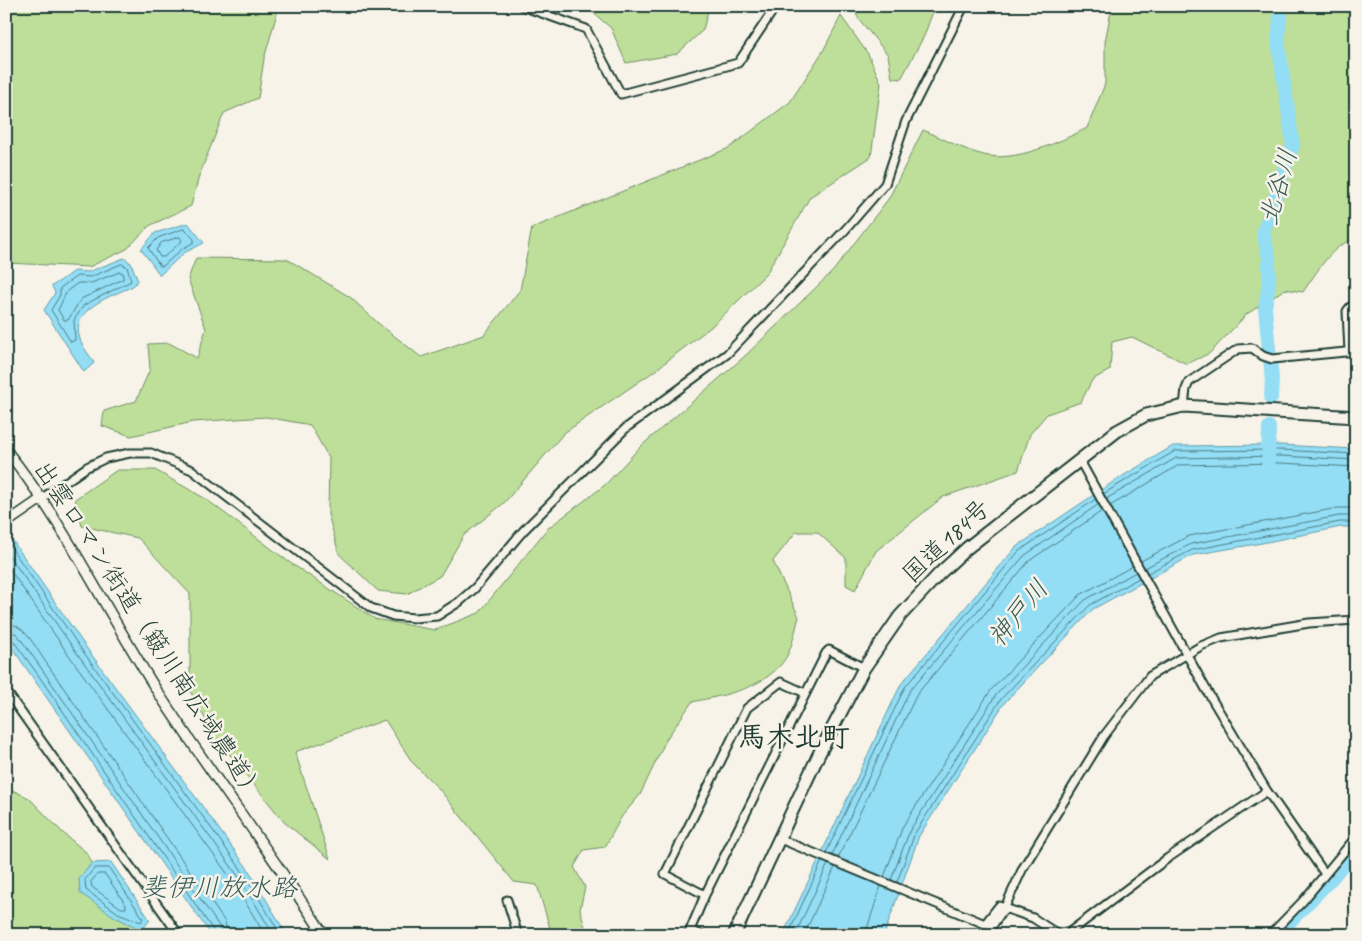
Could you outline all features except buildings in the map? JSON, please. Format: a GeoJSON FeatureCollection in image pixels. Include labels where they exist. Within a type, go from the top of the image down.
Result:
{"type":"FeatureCollection","features":[{"type":"Feature","properties":{"kind":"highway","name":"国道184号"},"geometry":{"type":"LineString","coordinates":[[734,935],[783,841],[819,754],[864,668],[900,616],[939,574],[989,530],[1131,422],[1165,409],[1184,406],[1356,417]]}},
{"type":"Feature","properties":{"kind":"street"},"geometry":{"type":"LineString","coordinates":[[522,6],[586,29],[622,94],[738,63],[776,6]]}},
{"type":"Feature","properties":{"kind":"street"},"geometry":{"type":"LineString","coordinates":[[6,523],[87,467],[106,458],[130,453],[151,453],[192,470],[372,608],[393,616],[414,618],[436,616],[459,602],[476,588],[523,531],[626,428],[727,354],[885,184],[906,121],[964,6]]}},
{"type":"Feature","properties":{"kind":"street"},"geometry":{"type":"LineString","coordinates":[[1184,406],[1186,388],[1189,382],[1238,349],[1252,348],[1269,359],[1352,351],[1347,311],[1350,307],[1356,306]]}},
{"type":"Feature","properties":{"kind":"street","name":"出雲ロマン街道（簸川南広域農道）"},"geometry":{"type":"LineString","coordinates":[[6,450],[68,539],[160,694],[274,858],[324,935]]}},
{"type":"Feature","properties":{"kind":"street"},"geometry":{"type":"LineString","coordinates":[[1080,462],[1179,641],[1268,791],[1325,874]]}},
{"type":"Feature","properties":{"kind":"street"},"geometry":{"type":"LineString","coordinates":[[986,935],[1005,908],[1024,868],[1104,736],[1150,676],[1187,654],[1220,638],[1309,623],[1356,620]]}},
{"type":"Feature","properties":{"kind":"street"},"geometry":{"type":"LineString","coordinates":[[702,935],[689,932],[705,895],[805,693],[829,650],[864,668]]}},
{"type":"Feature","properties":{"kind":"street"},"geometry":{"type":"LineString","coordinates":[[705,895],[665,874],[747,708],[781,682],[805,693]]}},
{"type":"Feature","properties":{"kind":"street"},"geometry":{"type":"LineString","coordinates":[[6,691],[179,935]]}},
{"type":"Feature","properties":{"kind":"street"},"geometry":{"type":"LineString","coordinates":[[1069,935],[1071,931],[1168,858],[1268,791]]}},
{"type":"Feature","properties":{"kind":"street"},"geometry":{"type":"LineString","coordinates":[[1270,935],[1356,837]]}},
{"type":"Feature","properties":{"kind":"street"},"geometry":{"type":"LineString","coordinates":[[783,841],[985,924],[999,906],[1033,918],[1059,935]]}},
{"type":"Feature","properties":{"kind":"street"},"geometry":{"type":"LineString","coordinates":[[507,900],[518,935]]}},
{"type":"Feature","properties":{"kind":"green space"},"geometry":{"type":"Polygon","coordinates":[[[6,6],[279,6],[264,59],[258,98],[224,113],[199,176],[191,206],[149,226],[127,249],[89,267],[6,263],[6,6]]]}},
{"type":"Feature","properties":{"kind":"green space"},"geometry":{"type":"Polygon","coordinates":[[[585,6],[709,6],[703,30],[677,54],[626,63],[611,28],[585,6]]]}},
{"type":"Feature","properties":{"kind":"green space"},"geometry":{"type":"Polygon","coordinates":[[[853,6],[935,6],[924,36],[901,79],[892,78],[888,55],[858,18],[853,6]]]}},
{"type":"Feature","properties":{"kind":"green space"},"geometry":{"type":"Polygon","coordinates":[[[1112,6],[1356,6],[1356,239],[1339,246],[1325,260],[1303,292],[1285,289],[1247,314],[1210,353],[1187,364],[1132,337],[1112,342],[1110,370],[1092,380],[1081,402],[1047,414],[1030,434],[1018,471],[943,497],[876,551],[855,590],[846,585],[846,558],[817,532],[796,532],[773,561],[799,617],[786,657],[774,671],[753,685],[729,694],[692,702],[667,738],[640,795],[622,816],[605,847],[584,850],[574,867],[585,887],[580,909],[587,935],[552,935],[537,885],[514,882],[439,789],[412,762],[385,720],[295,752],[330,859],[284,822],[214,735],[190,691],[190,594],[138,538],[82,526],[75,499],[117,470],[155,470],[206,499],[289,562],[375,619],[435,630],[479,613],[547,529],[605,485],[640,447],[745,356],[833,271],[889,198],[923,130],[968,150],[996,157],[1023,154],[1037,150],[1087,128],[1105,84],[1105,42],[1112,6]]]}},
{"type":"Feature","properties":{"kind":"green space"},"geometry":{"type":"Polygon","coordinates":[[[841,16],[868,54],[881,83],[871,157],[810,197],[766,274],[712,326],[653,372],[564,433],[504,503],[464,535],[440,576],[407,594],[378,591],[339,554],[328,514],[329,458],[310,425],[266,417],[193,422],[131,436],[102,426],[104,411],[136,401],[150,369],[148,344],[169,343],[197,358],[206,329],[188,279],[196,258],[287,259],[350,297],[378,323],[421,357],[484,335],[520,290],[532,228],[729,148],[790,102],[823,51],[841,16]]]}},
{"type":"Feature","properties":{"kind":"green space"},"geometry":{"type":"Polygon","coordinates":[[[6,787],[29,798],[63,833],[87,853],[92,863],[79,879],[115,917],[155,935],[6,935],[6,787]]]}},
{"type":"Feature","properties":{"kind":"water"},"geometry":{"type":"Polygon","coordinates":[[[188,223],[204,243],[184,253],[160,275],[141,249],[155,233],[188,223]]]}},
{"type":"Feature","properties":{"kind":"water"},"geometry":{"type":"Polygon","coordinates":[[[124,258],[131,263],[138,281],[133,286],[95,305],[81,319],[78,328],[80,339],[94,363],[84,372],[44,310],[55,293],[52,286],[75,271],[88,272],[124,258]]]}},
{"type":"Feature","properties":{"kind":"water","name":"神戸川"},"geometry":{"type":"Polygon","coordinates":[[[1280,445],[1356,449],[1356,527],[1341,527],[1193,555],[1093,609],[1005,702],[919,836],[884,935],[783,935],[901,684],[1016,547],[1116,480],[1173,446],[1280,445]]]}},
{"type":"Feature","properties":{"kind":"water","name":"斐伊川放水路"},"geometry":{"type":"Polygon","coordinates":[[[6,531],[83,643],[248,869],[287,935],[211,935],[6,639],[6,531]]]}},
{"type":"Feature","properties":{"kind":"water"},"geometry":{"type":"Polygon","coordinates":[[[111,862],[150,920],[142,930],[115,917],[80,893],[79,879],[92,863],[111,862]]]}},
{"type":"Feature","properties":{"kind":"waterway","name":"北谷川"},"geometry":{"type":"LineString","coordinates":[[1271,398],[1272,379],[1265,308],[1269,283],[1269,257],[1263,233],[1293,145],[1278,41],[1281,6]]}},
{"type":"Feature","properties":{"kind":"waterway","name":"北谷川"},"geometry":{"type":"LineString","coordinates":[[1268,464],[1269,427]]}},
{"type":"Feature","properties":{"kind":"waterway"},"geometry":{"type":"LineString","coordinates":[[1277,935],[1332,878],[1356,848]]}},
{"type":"Feature","properties":{"kind":"district","name":"馬木北町"},"geometry":{"type":"Point","coordinates":[794,736]}}]}
